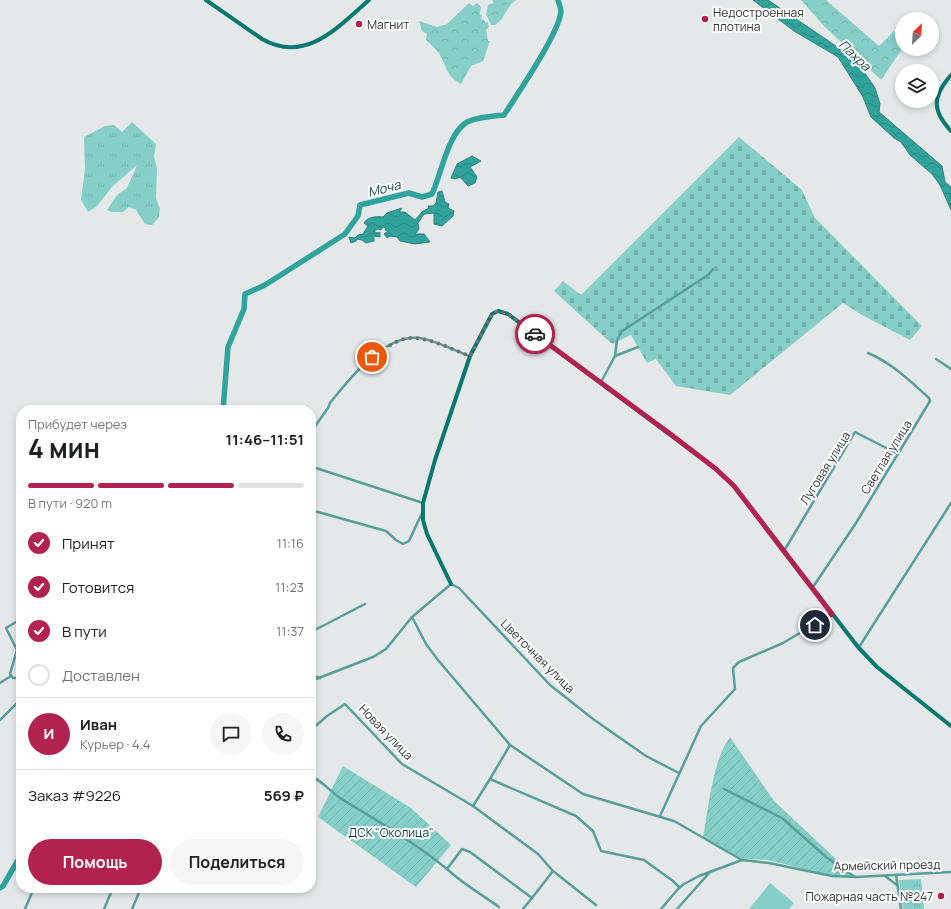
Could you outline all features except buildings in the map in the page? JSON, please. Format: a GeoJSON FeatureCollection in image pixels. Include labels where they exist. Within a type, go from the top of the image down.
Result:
{"type":"FeatureCollection","features":[{"type":"Feature","properties":{"kind":"street"},"geometry":{"type":"LineString","coordinates":[[206,0],[271,44],[294,49],[317,41],[370,0]]}},
{"type":"Feature","properties":{"kind":"street"},"geometry":{"type":"LineString","coordinates":[[951,75],[944,83],[936,103],[938,115],[951,131]]}},
{"type":"Feature","properties":{"kind":"street"},"geometry":{"type":"LineString","coordinates":[[602,382],[616,356],[617,340],[622,331],[708,275],[713,269]]}},
{"type":"Feature","properties":{"kind":"street"},"geometry":{"type":"LineString","coordinates":[[316,679],[373,657],[386,649],[412,617],[451,584],[427,534],[422,513],[423,503],[435,460],[470,356],[492,314],[498,311],[508,314],[602,382],[716,469],[734,486],[858,647],[877,666],[951,726]]}},
{"type":"Feature","properties":{"kind":"street"},"geometry":{"type":"LineString","coordinates":[[316,425],[330,403],[366,361],[399,341],[408,338],[420,338],[470,356]]}},
{"type":"Feature","properties":{"kind":"street"},"geometry":{"type":"LineString","coordinates":[[616,356],[638,347]]}},
{"type":"Feature","properties":{"kind":"street","name":"Светлая улица"},"geometry":{"type":"LineString","coordinates":[[812,588],[856,522],[930,401],[929,398],[902,374],[877,356],[868,353]]}},
{"type":"Feature","properties":{"kind":"street"},"geometry":{"type":"LineString","coordinates":[[936,359],[951,369]]}},
{"type":"Feature","properties":{"kind":"street","name":"Луговая улица"},"geometry":{"type":"LineString","coordinates":[[784,551],[855,432],[898,454]]}},
{"type":"Feature","properties":{"kind":"street"},"geometry":{"type":"LineString","coordinates":[[316,468],[423,503]]}},
{"type":"Feature","properties":{"kind":"street"},"geometry":{"type":"LineString","coordinates":[[858,647],[951,503]]}},
{"type":"Feature","properties":{"kind":"street"},"geometry":{"type":"LineString","coordinates":[[316,511],[386,532],[403,544],[409,541],[422,513]]}},
{"type":"Feature","properties":{"kind":"street","name":"Цветочная улица"},"geometry":{"type":"LineString","coordinates":[[451,584],[459,588],[534,668],[561,694],[646,756],[679,773]]}},
{"type":"Feature","properties":{"kind":"street"},"geometry":{"type":"LineString","coordinates":[[316,629],[366,604]]}},
{"type":"Feature","properties":{"kind":"street"},"geometry":{"type":"LineString","coordinates":[[660,816],[701,726],[735,689],[733,668],[739,662],[783,643],[806,631],[832,614]]}},
{"type":"Feature","properties":{"kind":"street"},"geometry":{"type":"LineString","coordinates":[[412,617],[423,638],[438,660],[510,745],[583,794],[660,816],[682,825],[742,860]]}},
{"type":"Feature","properties":{"kind":"street"},"geometry":{"type":"LineString","coordinates":[[16,622],[6,628],[16,648]]}},
{"type":"Feature","properties":{"kind":"street"},"geometry":{"type":"LineString","coordinates":[[11,676],[11,670],[16,658]]}},
{"type":"Feature","properties":{"kind":"street"},"geometry":{"type":"LineString","coordinates":[[0,684],[11,676],[16,677]]}},
{"type":"Feature","properties":{"kind":"street"},"geometry":{"type":"LineString","coordinates":[[316,677],[320,678]]}},
{"type":"Feature","properties":{"kind":"street"},"geometry":{"type":"LineString","coordinates":[[0,720],[16,703]]}},
{"type":"Feature","properties":{"kind":"street","name":"Новая улица"},"geometry":{"type":"LineString","coordinates":[[316,726],[345,704],[402,764],[473,806],[538,854],[553,871],[596,906]]}},
{"type":"Feature","properties":{"kind":"street"},"geometry":{"type":"LineString","coordinates":[[473,806],[510,745]]}},
{"type":"Feature","properties":{"kind":"street"},"geometry":{"type":"LineString","coordinates":[[316,778],[331,792],[413,844],[447,869],[461,882],[468,885],[499,907]]}},
{"type":"Feature","properties":{"kind":"street"},"geometry":{"type":"LineString","coordinates":[[490,779],[576,816],[593,831],[601,851],[644,860],[673,881],[679,888],[661,909]]}},
{"type":"Feature","properties":{"kind":"street"},"geometry":{"type":"LineString","coordinates":[[724,788],[782,818],[826,857],[856,877]]}},
{"type":"Feature","properties":{"kind":"street"},"geometry":{"type":"LineString","coordinates":[[447,869],[462,849],[470,852],[532,898]]}},
{"type":"Feature","properties":{"kind":"street","name":"Армейский проезд"},"geometry":{"type":"LineString","coordinates":[[679,888],[710,871],[742,860],[769,863],[832,876],[856,877],[951,872]]}},
{"type":"Feature","properties":{"kind":"street"},"geometry":{"type":"LineString","coordinates":[[523,909],[553,871]]}},
{"type":"Feature","properties":{"kind":"street"},"geometry":{"type":"LineString","coordinates":[[677,909],[710,871]]}},
{"type":"Feature","properties":{"kind":"street"},"geometry":{"type":"LineString","coordinates":[[896,875],[901,909]]}},
{"type":"Feature","properties":{"kind":"street"},"geometry":{"type":"LineString","coordinates":[[885,876],[897,886]]}},
{"type":"Feature","properties":{"kind":"street"},"geometry":{"type":"LineString","coordinates":[[25,909],[32,893]]}},
{"type":"Feature","properties":{"kind":"street"},"geometry":{"type":"LineString","coordinates":[[104,909],[111,893]]}},
{"type":"Feature","properties":{"kind":"street"},"geometry":{"type":"LineString","coordinates":[[132,909],[140,893]]}},
{"type":"Feature","properties":{"kind":"green space"},"geometry":{"type":"Polygon","coordinates":[[[492,0],[516,0],[511,4],[501,20],[495,25],[491,25],[486,14],[488,5],[494,3],[492,0]]]}},
{"type":"Feature","properties":{"kind":"green space"},"geometry":{"type":"Polygon","coordinates":[[[801,0],[826,0],[879,46],[894,31],[895,56],[897,56],[881,80],[825,27],[801,0]]]}},
{"type":"Feature","properties":{"kind":"green space"},"geometry":{"type":"Polygon","coordinates":[[[469,3],[473,6],[477,3],[481,7],[481,20],[483,19],[486,23],[487,21],[489,27],[486,30],[488,41],[490,41],[483,61],[471,66],[461,84],[449,74],[438,52],[426,40],[427,34],[422,31],[419,21],[437,27],[447,24],[469,3]]]}},
{"type":"Feature","properties":{"kind":"green space"},"geometry":{"type":"Polygon","coordinates":[[[132,122],[156,144],[154,156],[157,169],[156,198],[160,209],[159,217],[152,225],[145,224],[136,210],[129,207],[123,212],[112,212],[107,210],[117,195],[127,188],[137,165],[112,187],[97,206],[88,212],[81,200],[85,169],[84,137],[105,126],[114,125],[122,132],[132,122]]]}},
{"type":"Feature","properties":{"kind":"green space"},"geometry":{"type":"Polygon","coordinates":[[[739,137],[802,190],[815,218],[922,326],[910,340],[862,315],[843,303],[730,395],[676,386],[656,359],[647,363],[631,335],[612,344],[554,291],[563,281],[581,295],[739,137]]]}},
{"type":"Feature","properties":{"kind":"green space"},"geometry":{"type":"Polygon","coordinates":[[[730,737],[774,801],[851,873],[850,877],[833,876],[768,860],[743,859],[703,837],[715,771],[724,747],[730,737]]]}},
{"type":"Feature","properties":{"kind":"green space","name":"ДСК \"Околица\""},"geometry":{"type":"Polygon","coordinates":[[[343,766],[411,808],[451,845],[416,887],[318,817],[343,766]]]}},
{"type":"Feature","properties":{"kind":"green space"},"geometry":{"type":"Polygon","coordinates":[[[921,879],[924,909],[903,909],[899,880],[921,879]]]}},
{"type":"Feature","properties":{"kind":"green space"},"geometry":{"type":"Polygon","coordinates":[[[770,883],[794,903],[789,909],[749,909],[770,883]]]}},
{"type":"Feature","properties":{"kind":"water"},"geometry":{"type":"Polygon","coordinates":[[[753,0],[768,0],[836,46],[862,69],[875,88],[880,104],[879,112],[942,166],[945,182],[951,187],[951,210],[940,185],[932,174],[910,155],[901,142],[894,138],[871,117],[863,97],[838,57],[794,31],[753,0]]]}},
{"type":"Feature","properties":{"kind":"water"},"geometry":{"type":"Polygon","coordinates":[[[472,156],[481,161],[470,167],[477,177],[475,183],[468,186],[460,177],[455,179],[451,178],[457,164],[472,156]]]}},
{"type":"Feature","properties":{"kind":"water"},"geometry":{"type":"Polygon","coordinates":[[[442,191],[445,202],[449,204],[448,208],[454,211],[453,216],[442,226],[434,224],[434,213],[424,214],[418,223],[419,229],[415,234],[424,234],[430,242],[415,244],[400,241],[397,237],[390,236],[387,238],[384,234],[388,231],[383,227],[381,230],[378,229],[373,231],[378,233],[380,232],[380,237],[374,236],[374,241],[366,243],[357,239],[351,243],[349,237],[355,238],[358,235],[363,234],[368,226],[364,223],[367,219],[383,217],[387,213],[402,208],[399,212],[405,212],[415,220],[423,211],[429,208],[428,206],[433,206],[436,203],[438,192],[442,191]]]}},
{"type":"Feature","properties":{"kind":"waterway","name":"Моча"},"geometry":{"type":"LineString","coordinates":[[223,405],[228,347],[244,309],[245,294],[265,285],[345,234],[358,216],[360,205],[409,193],[422,197],[432,194],[450,145],[460,127],[475,119],[504,115],[537,64],[553,35],[561,12],[558,0]]}},
{"type":"Feature","properties":{"kind":"waterway","name":"Моча"},"geometry":{"type":"LineString","coordinates":[[0,888],[3,886],[16,864]]}},
{"type":"Feature","properties":{"kind":"way so far"},"geometry":{"type":"LineString","coordinates":[[372,357],[399,341],[408,338],[420,338],[470,356],[492,314],[498,311],[508,314],[535,334]]}},
{"type":"Feature","properties":{"kind":"place","name":"Недостроенная плотина"},"geometry":{"type":"Point","coordinates":[705,19]}},
{"type":"Feature","properties":{"kind":"place","name":"Магнит"},"geometry":{"type":"Point","coordinates":[359,24]}},
{"type":"Feature","properties":{"kind":"place","name":"Пожарная часть №247"},"geometry":{"type":"Point","coordinates":[941,896]}},
{"type":"Feature","properties":{"kind":"route"},"geometry":{"type":"LineString","coordinates":[[535,334],[602,382],[673,436],[716,469],[734,486],[832,614],[815,625]]}},
{"type":"Feature","properties":{"kind":"water label","name":"Пахра"},"geometry":{"type":"Point","coordinates":[855,55]}}]}
